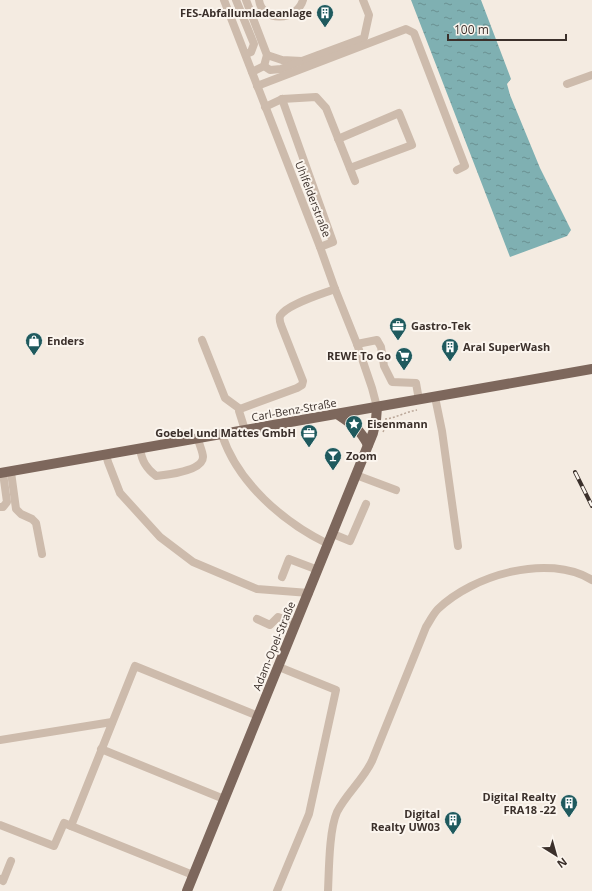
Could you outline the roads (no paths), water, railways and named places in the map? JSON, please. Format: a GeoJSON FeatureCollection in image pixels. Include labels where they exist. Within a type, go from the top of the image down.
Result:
{"type":"FeatureCollection","features":[{"type":"Feature","properties":{"kind":"main road","name":"Carl-Benz-Straße"},"geometry":{"type":"LineString","coordinates":[[5,473],[592,369]]}},
{"type":"Feature","properties":{"kind":"main road","name":"Adam-Opel-Straße"},"geometry":{"type":"LineString","coordinates":[[187,891],[368,445],[376,420],[377,407]]}},
{"type":"Feature","properties":{"kind":"main road"},"geometry":{"type":"LineString","coordinates":[[337,414],[356,426],[368,445]]}},
{"type":"Feature","properties":{"kind":"street","name":"Uhlfelderstraße"},"geometry":{"type":"LineString","coordinates":[[224,0],[357,344],[377,407]]}},
{"type":"Feature","properties":{"kind":"street"},"geometry":{"type":"LineString","coordinates":[[236,0],[254,44],[251,52],[246,54]]}},
{"type":"Feature","properties":{"kind":"street"},"geometry":{"type":"LineString","coordinates":[[246,0],[267,56],[264,66],[252,72]]}},
{"type":"Feature","properties":{"kind":"street"},"geometry":{"type":"LineString","coordinates":[[259,0],[267,13],[276,17],[281,17],[296,11],[300,8],[303,0]]}},
{"type":"Feature","properties":{"kind":"street"},"geometry":{"type":"LineString","coordinates":[[264,66],[270,70],[281,69],[364,38],[369,18],[363,0]]}},
{"type":"Feature","properties":{"kind":"street"},"geometry":{"type":"LineString","coordinates":[[257,86],[406,29],[414,34],[465,166],[457,170]]}},
{"type":"Feature","properties":{"kind":"street"},"geometry":{"type":"LineString","coordinates":[[267,56],[282,60],[302,61]]}},
{"type":"Feature","properties":{"kind":"street"},"geometry":{"type":"LineString","coordinates":[[567,84],[592,75]]}},
{"type":"Feature","properties":{"kind":"street"},"geometry":{"type":"LineString","coordinates":[[266,107],[282,100],[316,97],[326,108],[355,181]]}},
{"type":"Feature","properties":{"kind":"street"},"geometry":{"type":"LineString","coordinates":[[282,100],[333,242],[320,247]]}},
{"type":"Feature","properties":{"kind":"street"},"geometry":{"type":"LineString","coordinates":[[338,139],[399,113],[412,145],[350,168]]}},
{"type":"Feature","properties":{"kind":"street"},"geometry":{"type":"LineString","coordinates":[[240,409],[296,388],[302,384],[303,381],[281,325],[280,317],[286,310],[293,306],[335,289]]}},
{"type":"Feature","properties":{"kind":"street"},"geometry":{"type":"LineString","coordinates":[[202,340],[226,399],[240,409]]}},
{"type":"Feature","properties":{"kind":"street"},"geometry":{"type":"LineString","coordinates":[[357,344],[377,340],[381,347],[384,366],[392,382],[416,383],[420,400]]}},
{"type":"Feature","properties":{"kind":"street"},"geometry":{"type":"LineString","coordinates":[[435,397],[442,432],[458,546]]}},
{"type":"Feature","properties":{"kind":"street"},"geometry":{"type":"LineString","coordinates":[[240,409],[239,411],[245,430]]}},
{"type":"Feature","properties":{"kind":"street"},"geometry":{"type":"LineString","coordinates":[[222,435],[227,450],[236,464],[247,480],[266,501],[299,528],[328,544]]}},
{"type":"Feature","properties":{"kind":"street"},"geometry":{"type":"LineString","coordinates":[[140,449],[146,468],[156,476],[171,475],[195,467],[202,462],[203,457],[198,439]]}},
{"type":"Feature","properties":{"kind":"street"},"geometry":{"type":"LineString","coordinates":[[106,455],[120,493],[160,537],[193,562],[257,589],[309,592]]}},
{"type":"Feature","properties":{"kind":"street"},"geometry":{"type":"LineString","coordinates":[[0,507],[3,507],[7,502],[5,473]]}},
{"type":"Feature","properties":{"kind":"street"},"geometry":{"type":"LineString","coordinates":[[5,473],[16,509],[21,514],[32,519],[36,523],[42,554]]}},
{"type":"Feature","properties":{"kind":"street"},"geometry":{"type":"LineString","coordinates":[[356,475],[396,490]]}},
{"type":"Feature","properties":{"kind":"street"},"geometry":{"type":"LineString","coordinates":[[333,534],[350,541],[366,504]]}},
{"type":"Feature","properties":{"kind":"street"},"geometry":{"type":"LineString","coordinates":[[282,577],[289,559],[318,570]]}},
{"type":"Feature","properties":{"kind":"street"},"geometry":{"type":"LineString","coordinates":[[328,891],[332,827],[337,813],[372,761],[421,638],[426,627],[438,609],[470,586],[498,574],[536,569],[555,569],[583,576],[592,580]]}},
{"type":"Feature","properties":{"kind":"street"},"geometry":{"type":"LineString","coordinates":[[257,619],[270,625],[278,617],[296,624]]}},
{"type":"Feature","properties":{"kind":"street"},"geometry":{"type":"LineString","coordinates":[[70,826],[135,666],[258,716]]}},
{"type":"Feature","properties":{"kind":"street"},"geometry":{"type":"LineString","coordinates":[[277,891],[309,814],[336,690],[278,666]]}},
{"type":"Feature","properties":{"kind":"street"},"geometry":{"type":"LineString","coordinates":[[0,740],[112,722]]}},
{"type":"Feature","properties":{"kind":"street"},"geometry":{"type":"LineString","coordinates":[[101,749],[224,799]]}},
{"type":"Feature","properties":{"kind":"street"},"geometry":{"type":"LineString","coordinates":[[0,825],[54,846],[64,823],[193,875]]}},
{"type":"Feature","properties":{"kind":"street"},"geometry":{"type":"LineString","coordinates":[[0,879],[3,881],[11,861]]}},
{"type":"Feature","properties":{"kind":"water"},"geometry":{"type":"Polygon","coordinates":[[[411,0],[481,0],[511,79],[507,84],[510,95],[540,168],[571,230],[567,236],[510,257],[411,0]]]}},
{"type":"Feature","properties":{"kind":"railway"},"geometry":{"type":"LineString","coordinates":[[575,472],[592,506]]}},
{"type":"Feature","properties":{"kind":"place","name":"FES-Abfallumladeanlage"},"geometry":{"type":"Point","coordinates":[325,28]}},
{"type":"Feature","properties":{"kind":"place","name":"Gastro-Tek"},"geometry":{"type":"Point","coordinates":[398,341]}},
{"type":"Feature","properties":{"kind":"place","name":"Enders"},"geometry":{"type":"Point","coordinates":[34,356]}},
{"type":"Feature","properties":{"kind":"place","name":"Aral SuperWash"},"geometry":{"type":"Point","coordinates":[450,362]}},
{"type":"Feature","properties":{"kind":"place","name":"REWE To Go"},"geometry":{"type":"Point","coordinates":[404,371]}},
{"type":"Feature","properties":{"kind":"place","name":"Eisenmann"},"geometry":{"type":"Point","coordinates":[354,439]}},
{"type":"Feature","properties":{"kind":"place","name":"Goebel und Mattes GmbH"},"geometry":{"type":"Point","coordinates":[309,448]}},
{"type":"Feature","properties":{"kind":"place","name":"Zoom"},"geometry":{"type":"Point","coordinates":[333,471]}},
{"type":"Feature","properties":{"kind":"place","name":"Digital Realty FRA18 -22"},"geometry":{"type":"Point","coordinates":[569,818]}},
{"type":"Feature","properties":{"kind":"place","name":"Digital Realty UW03"},"geometry":{"type":"Point","coordinates":[453,835]}}]}
